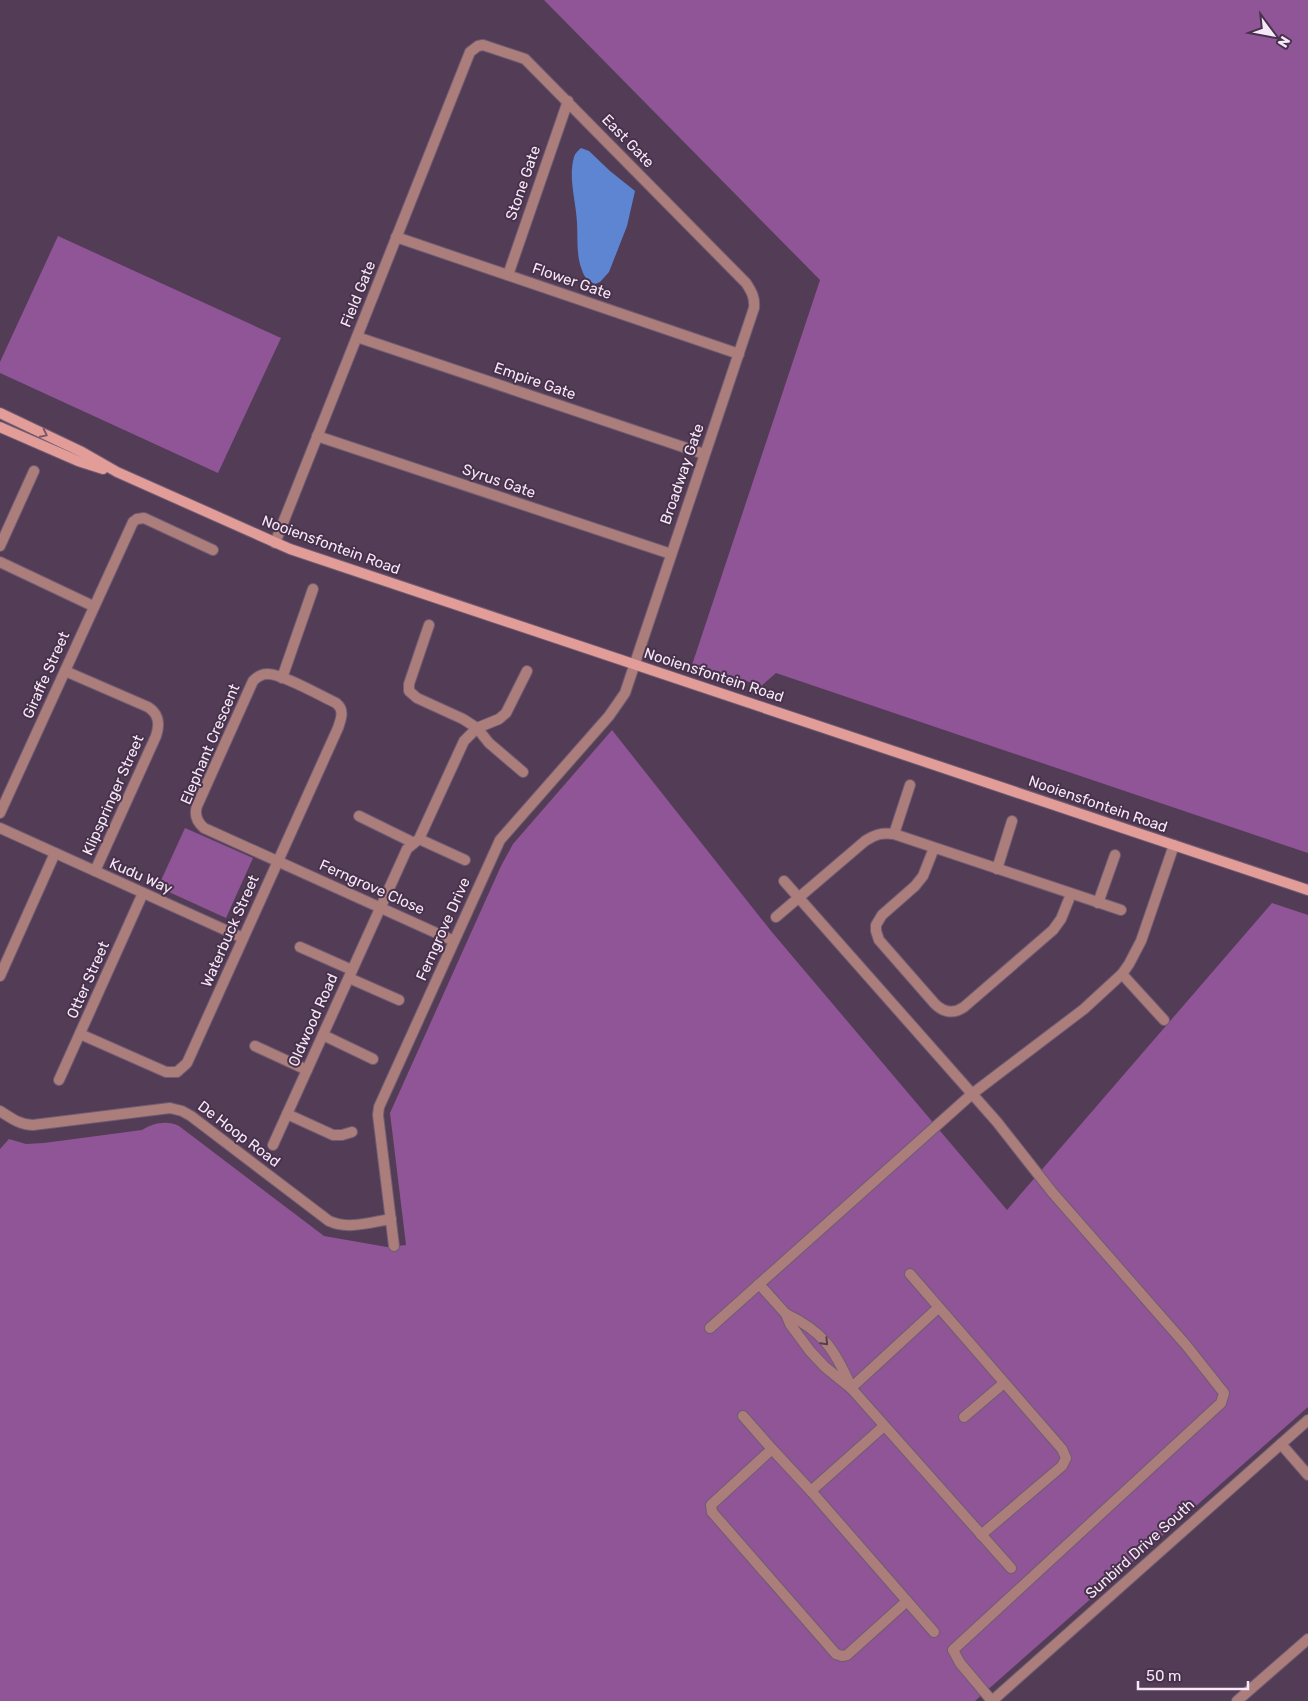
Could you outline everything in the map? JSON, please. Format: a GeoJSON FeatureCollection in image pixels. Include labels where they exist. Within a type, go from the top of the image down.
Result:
{"type":"FeatureCollection","features":[{"type":"Feature","properties":{"kind":"street","name":"East Gate"},"geometry":{"type":"LineString","coordinates":[[468,56],[473,48],[483,45],[525,59],[746,283],[752,292]]}},
{"type":"Feature","properties":{"kind":"street","name":"Field Gate"},"geometry":{"type":"LineString","coordinates":[[275,543],[468,56]]}},
{"type":"Feature","properties":{"kind":"street","name":"Stone Gate"},"geometry":{"type":"LineString","coordinates":[[508,275],[568,101]]}},
{"type":"Feature","properties":{"kind":"street","name":"Flower Gate"},"geometry":{"type":"LineString","coordinates":[[396,237],[738,354]]}},
{"type":"Feature","properties":{"kind":"street","name":"Broadway Gate"},"geometry":{"type":"LineString","coordinates":[[635,664],[754,308],[752,292]]}},
{"type":"Feature","properties":{"kind":"street","name":"Empire Gate"},"geometry":{"type":"LineString","coordinates":[[357,337],[704,454]]}},
{"type":"Feature","properties":{"kind":"street","name":"Nooiensfontein Road"},"geometry":{"type":"LineString","coordinates":[[0,413],[82,452],[117,472],[275,543],[350,570],[1308,890]]}},
{"type":"Feature","properties":{"kind":"street","name":"Nooiensfontein Road"},"geometry":{"type":"LineString","coordinates":[[0,427],[78,461],[117,472]]}},
{"type":"Feature","properties":{"kind":"street","name":"Syrus Gate"},"geometry":{"type":"LineString","coordinates":[[317,436],[671,554]]}},
{"type":"Feature","properties":{"kind":"street"},"geometry":{"type":"LineString","coordinates":[[0,546],[3,530],[34,471]]}},
{"type":"Feature","properties":{"kind":"street","name":"Giraffe Street"},"geometry":{"type":"LineString","coordinates":[[0,813],[93,606],[134,520],[140,518],[147,520],[213,550]]}},
{"type":"Feature","properties":{"kind":"street"},"geometry":{"type":"LineString","coordinates":[[0,562],[93,606]]}},
{"type":"Feature","properties":{"kind":"street"},"geometry":{"type":"LineString","coordinates":[[282,678],[313,589]]}},
{"type":"Feature","properties":{"kind":"street"},"geometry":{"type":"LineString","coordinates":[[430,625],[408,684],[409,691],[417,698],[463,719],[477,728],[489,743],[523,772]]}},
{"type":"Feature","properties":{"kind":"street","name":"Ferngrove Drive"},"geometry":{"type":"LineString","coordinates":[[394,1246],[378,1112],[502,836],[613,710],[625,693],[635,664]]}},
{"type":"Feature","properties":{"kind":"street","name":"Klipspringer Street"},"geometry":{"type":"LineString","coordinates":[[65,671],[148,707],[156,714],[158,719],[156,736],[95,871]]}},
{"type":"Feature","properties":{"kind":"street"},"geometry":{"type":"LineString","coordinates":[[477,728],[499,719],[506,713],[527,671]]}},
{"type":"Feature","properties":{"kind":"street","name":"Elephant Crescent"},"geometry":{"type":"LineString","coordinates":[[278,862],[204,828],[197,819],[196,810],[253,681],[263,674],[272,674],[336,703]]}},
{"type":"Feature","properties":{"kind":"street","name":"Waterbuck Street"},"geometry":{"type":"LineString","coordinates":[[80,1034],[161,1071],[170,1073],[179,1070],[187,1063],[338,728],[342,713],[336,703]]}},
{"type":"Feature","properties":{"kind":"street","name":"Oldwood Road"},"geometry":{"type":"LineString","coordinates":[[273,1145],[407,849],[416,841],[464,742],[477,728]]}},
{"type":"Feature","properties":{"kind":"street"},"geometry":{"type":"LineString","coordinates":[[894,834],[910,785]]}},
{"type":"Feature","properties":{"kind":"street"},"geometry":{"type":"LineString","coordinates":[[359,816],[465,860]]}},
{"type":"Feature","properties":{"kind":"street"},"geometry":{"type":"LineString","coordinates":[[997,869],[1012,821]]}},
{"type":"Feature","properties":{"kind":"street","name":"Kudu Way"},"geometry":{"type":"LineString","coordinates":[[0,828],[243,938]]}},
{"type":"Feature","properties":{"kind":"street"},"geometry":{"type":"LineString","coordinates":[[776,917],[872,836],[886,833],[894,834],[1121,910]]}},
{"type":"Feature","properties":{"kind":"street"},"geometry":{"type":"LineString","coordinates":[[710,1328],[972,1094],[1084,1009],[1122,974],[1130,964],[1141,941],[1174,845]]}},
{"type":"Feature","properties":{"kind":"street"},"geometry":{"type":"LineString","coordinates":[[934,848],[923,876],[915,886],[882,914],[876,925],[876,931],[882,944],[935,1004],[943,1010],[954,1012],[964,1007],[1050,933],[1061,920],[1071,894]]}},
{"type":"Feature","properties":{"kind":"street"},"geometry":{"type":"LineString","coordinates":[[0,976],[55,853]]}},
{"type":"Feature","properties":{"kind":"street"},"geometry":{"type":"LineString","coordinates":[[1098,903],[1115,855]]}},
{"type":"Feature","properties":{"kind":"street","name":"Ferngrove Close"},"geometry":{"type":"LineString","coordinates":[[278,862],[454,940]]}},
{"type":"Feature","properties":{"kind":"street"},"geometry":{"type":"LineString","coordinates":[[784,881],[997,1122],[1052,1192],[1186,1345],[1224,1393],[1221,1403],[953,1650],[960,1663],[992,1701]]}},
{"type":"Feature","properties":{"kind":"street","name":"Otter Street"},"geometry":{"type":"LineString","coordinates":[[59,1080],[143,893]]}},
{"type":"Feature","properties":{"kind":"street"},"geometry":{"type":"LineString","coordinates":[[300,948],[399,1000]]}},
{"type":"Feature","properties":{"kind":"street"},"geometry":{"type":"LineString","coordinates":[[1122,974],[1164,1020]]}},
{"type":"Feature","properties":{"kind":"street"},"geometry":{"type":"LineString","coordinates":[[323,1036],[373,1059]]}},
{"type":"Feature","properties":{"kind":"street"},"geometry":{"type":"LineString","coordinates":[[255,1046],[307,1070]]}},
{"type":"Feature","properties":{"kind":"street","name":"De Hoop Road"},"geometry":{"type":"LineString","coordinates":[[0,1111],[16,1122],[33,1125],[170,1108],[176,1109],[191,1116],[330,1221],[352,1226],[391,1219]]}},
{"type":"Feature","properties":{"kind":"street"},"geometry":{"type":"LineString","coordinates":[[287,1114],[333,1135],[352,1132]]}},
{"type":"Feature","properties":{"kind":"street"},"geometry":{"type":"LineString","coordinates":[[910,1274],[1062,1449],[1066,1458],[1062,1466],[981,1534]]}},
{"type":"Feature","properties":{"kind":"street"},"geometry":{"type":"LineString","coordinates":[[759,1284],[786,1314],[790,1324],[824,1367],[851,1388],[1010,1568]]}},
{"type":"Feature","properties":{"kind":"street"},"geometry":{"type":"LineString","coordinates":[[851,1388],[938,1308]]}},
{"type":"Feature","properties":{"kind":"street"},"geometry":{"type":"LineString","coordinates":[[786,1314],[804,1322],[824,1340],[835,1353],[851,1388]]}},
{"type":"Feature","properties":{"kind":"street"},"geometry":{"type":"LineString","coordinates":[[964,1417],[1004,1383]]}},
{"type":"Feature","properties":{"kind":"street"},"geometry":{"type":"LineString","coordinates":[[743,1416],[934,1632]]}},
{"type":"Feature","properties":{"kind":"street","name":"Sunbird Drive South"},"geometry":{"type":"LineString","coordinates":[[992,1701],[1308,1420]]}},
{"type":"Feature","properties":{"kind":"street"},"geometry":{"type":"LineString","coordinates":[[810,1490],[884,1426]]}},
{"type":"Feature","properties":{"kind":"street"},"geometry":{"type":"LineString","coordinates":[[1281,1444],[1308,1475]]}},
{"type":"Feature","properties":{"kind":"street"},"geometry":{"type":"LineString","coordinates":[[772,1449],[711,1505],[712,1512],[798,1612],[836,1654],[848,1656],[907,1602]]}},
{"type":"Feature","properties":{"kind":"street"},"geometry":{"type":"LineString","coordinates":[[1237,1701],[1308,1639]]}},
{"type":"Feature","properties":{"kind":"shaded area"},"geometry":{"type":"Polygon","coordinates":[[[544,0],[1308,0],[1308,853],[776,673],[761,686],[726,674],[714,676],[691,668],[820,280],[544,0]]]}},
{"type":"Feature","properties":{"kind":"shaded area"},"geometry":{"type":"Polygon","coordinates":[[[58,236],[281,338],[218,473],[0,373],[0,362],[58,236]]]}},
{"type":"Feature","properties":{"kind":"shaded area"},"geometry":{"type":"Polygon","coordinates":[[[612,730],[771,931],[1007,1210],[1272,903],[1308,915],[1308,1407],[975,1701],[0,1701],[0,1149],[9,1139],[26,1144],[44,1143],[142,1130],[160,1123],[170,1123],[179,1126],[324,1236],[387,1247],[406,1245],[390,1113],[501,866],[513,844],[612,730]]]}},
{"type":"Feature","properties":{"kind":"shaded area"},"geometry":{"type":"Polygon","coordinates":[[[185,828],[253,858],[226,918],[158,887],[185,828]]]}},
{"type":"Feature","properties":{"kind":"water"},"geometry":{"type":"Polygon","coordinates":[[[581,148],[589,151],[635,191],[627,226],[609,272],[600,282],[595,284],[584,275],[578,253],[572,165],[574,156],[581,148]]]}}]}
